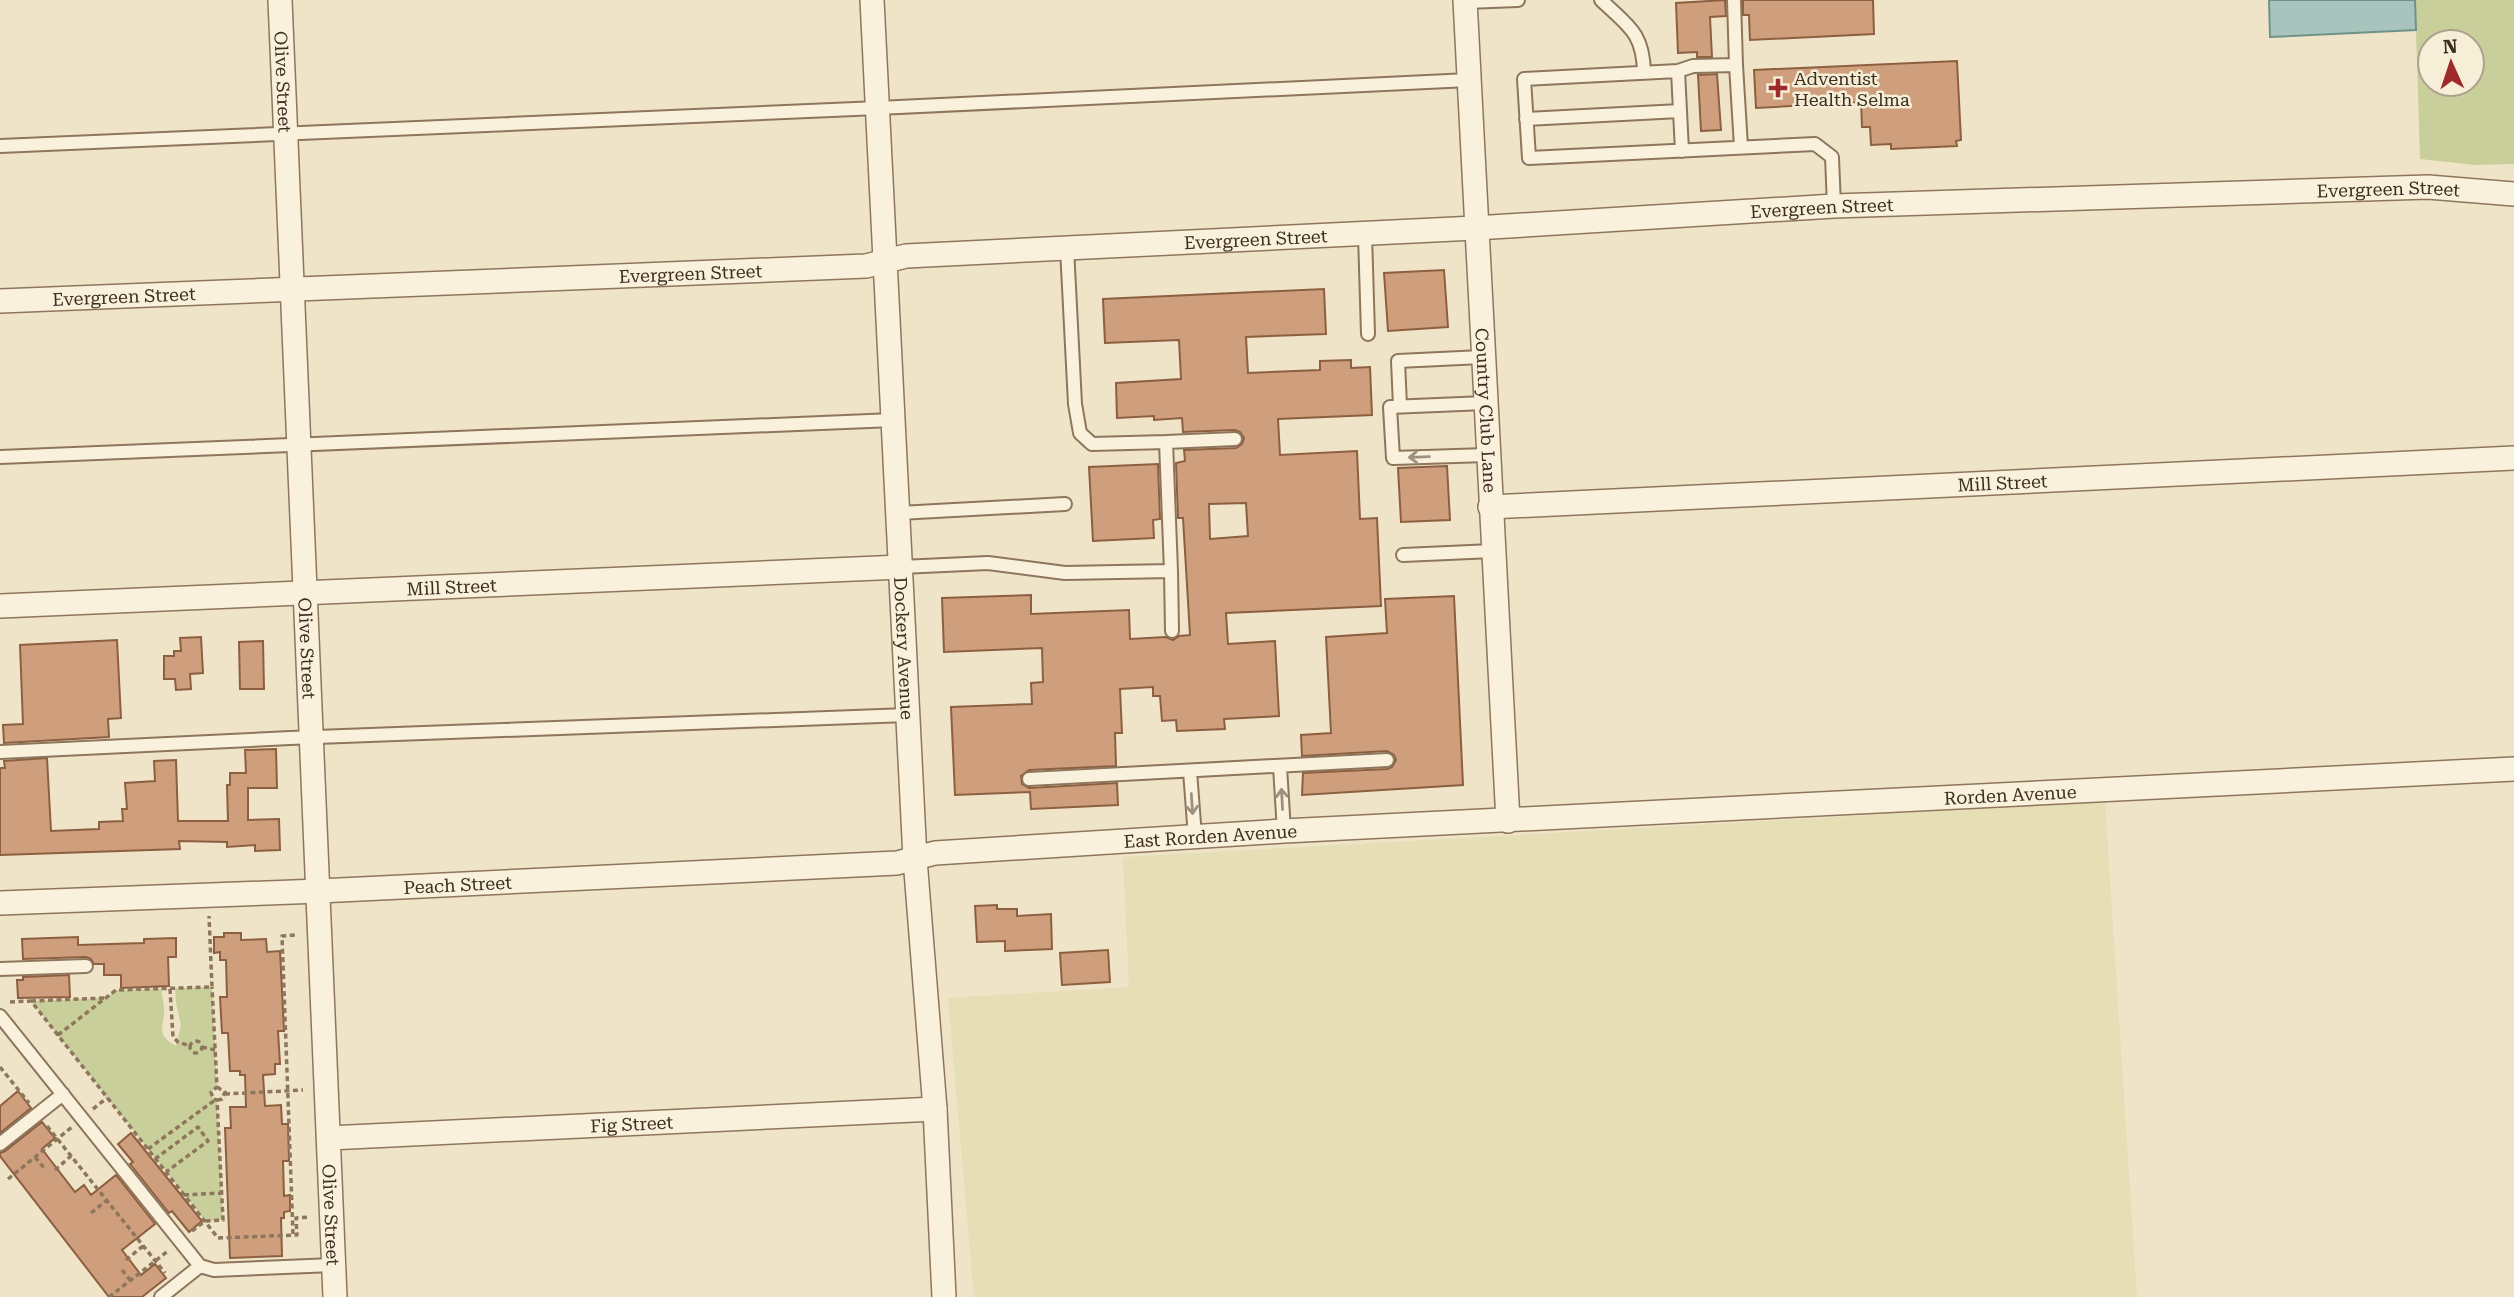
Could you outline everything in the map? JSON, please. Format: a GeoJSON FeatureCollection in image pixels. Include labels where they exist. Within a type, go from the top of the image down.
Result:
{"type":"FeatureCollection","features":[{"type":"Feature","properties":{"kind":"street","name":"Olive Street"},"geometry":{"type":"LineString","coordinates":[[280,0],[335,1297]]}},
{"type":"Feature","properties":{"kind":"street","name":"Dockery Avenue"},"geometry":{"type":"LineString","coordinates":[[872,0],[907,716],[915,859],[935,1109],[944,1297]]}},
{"type":"Feature","properties":{"kind":"street","name":"Country Club Lane"},"geometry":{"type":"LineString","coordinates":[[1465,1],[1508,821]]}},
{"type":"Feature","properties":{"kind":"street","name":"Evergreen Street"},"geometry":{"type":"LineString","coordinates":[[0,301],[866,266],[906,256],[1365,234],[1834,206],[2428,187],[2514,194]]}},
{"type":"Feature","properties":{"kind":"street","name":"Mill Street"},"geometry":{"type":"LineString","coordinates":[[1490,507],[2514,457]]}},
{"type":"Feature","properties":{"kind":"street","name":"Mill Street"},"geometry":{"type":"LineString","coordinates":[[0,606],[901,567]]}},
{"type":"Feature","properties":{"kind":"street","name":"Rorden Avenue"},"geometry":{"type":"LineString","coordinates":[[1508,821],[2514,769]]}},
{"type":"Feature","properties":{"kind":"street","name":"East Rorden Avenue"},"geometry":{"type":"LineString","coordinates":[[915,859],[934,853],[1195,836],[1508,821]]}},
{"type":"Feature","properties":{"kind":"street","name":"Peach Street"},"geometry":{"type":"LineString","coordinates":[[0,903],[319,891],[897,863],[915,859]]}},
{"type":"Feature","properties":{"kind":"street","name":"Fig Street"},"geometry":{"type":"LineString","coordinates":[[330,1138],[935,1109]]}},
{"type":"Feature","properties":{"kind":"lane"},"geometry":{"type":"LineString","coordinates":[[1465,1],[1518,0]]}},
{"type":"Feature","properties":{"kind":"lane"},"geometry":{"type":"LineString","coordinates":[[1601,0],[1637,34],[1643,53],[1644,72]]}},
{"type":"Feature","properties":{"kind":"lane"},"geometry":{"type":"LineString","coordinates":[[1734,0],[1741,147]]}},
{"type":"Feature","properties":{"kind":"lane"},"geometry":{"type":"LineString","coordinates":[[1736,65],[1693,66],[1678,71],[1524,79],[1529,158],[1815,144],[1832,157],[1834,206]]}},
{"type":"Feature","properties":{"kind":"lane"},"geometry":{"type":"LineString","coordinates":[[1678,71],[1682,151]]}},
{"type":"Feature","properties":{"kind":"lane"},"geometry":{"type":"LineString","coordinates":[[0,146],[1469,80]]}},
{"type":"Feature","properties":{"kind":"lane"},"geometry":{"type":"LineString","coordinates":[[1527,118],[1680,110]]}},
{"type":"Feature","properties":{"kind":"lane"},"geometry":{"type":"LineString","coordinates":[[1365,234],[1368,334]]}},
{"type":"Feature","properties":{"kind":"lane"},"geometry":{"type":"LineString","coordinates":[[1067,248],[1075,404],[1080,433],[1092,444],[1235,439]]}},
{"type":"Feature","properties":{"kind":"lane"},"geometry":{"type":"LineString","coordinates":[[1400,406],[1398,361],[1482,357]]}},
{"type":"Feature","properties":{"kind":"lane"},"geometry":{"type":"LineString","coordinates":[[1485,403],[1390,407],[1393,458],[1487,455]]}},
{"type":"Feature","properties":{"kind":"lane"},"geometry":{"type":"LineString","coordinates":[[0,457],[893,420]]}},
{"type":"Feature","properties":{"kind":"lane"},"geometry":{"type":"LineString","coordinates":[[1166,442],[1171,631]]}},
{"type":"Feature","properties":{"kind":"lane"},"geometry":{"type":"LineString","coordinates":[[899,513],[1065,504]]}},
{"type":"Feature","properties":{"kind":"lane"},"geometry":{"type":"LineString","coordinates":[[1403,555],[1493,551]]}},
{"type":"Feature","properties":{"kind":"lane"},"geometry":{"type":"LineString","coordinates":[[901,567],[988,563],[1065,573],[1171,570]]}},
{"type":"Feature","properties":{"kind":"lane"},"geometry":{"type":"LineString","coordinates":[[0,752],[310,737],[907,716]]}},
{"type":"Feature","properties":{"kind":"lane"},"geometry":{"type":"LineString","coordinates":[[1029,779],[1387,760]]}},
{"type":"Feature","properties":{"kind":"lane"},"geometry":{"type":"LineString","coordinates":[[1280,767],[1283,831]]}},
{"type":"Feature","properties":{"kind":"lane"},"geometry":{"type":"LineString","coordinates":[[1190,771],[1195,836]]}},
{"type":"Feature","properties":{"kind":"lane"},"geometry":{"type":"LineString","coordinates":[[0,969],[86,966]]}},
{"type":"Feature","properties":{"kind":"lane"},"geometry":{"type":"LineString","coordinates":[[0,1016],[200,1266],[214,1270],[333,1265]]}},
{"type":"Feature","properties":{"kind":"lane"},"geometry":{"type":"LineString","coordinates":[[0,1144],[62,1094]]}},
{"type":"Feature","properties":{"kind":"lane"},"geometry":{"type":"LineString","coordinates":[[161,1297],[200,1266]]}},
{"type":"Feature","properties":{"kind":"path"},"geometry":{"type":"LineString","coordinates":[[209,916],[217,1087]]}},
{"type":"Feature","properties":{"kind":"path"},"geometry":{"type":"LineString","coordinates":[[293,1235],[282,936],[295,935]]}},
{"type":"Feature","properties":{"kind":"path"},"geometry":{"type":"LineString","coordinates":[[58,1035],[116,990],[212,987]]}},
{"type":"Feature","properties":{"kind":"path"},"geometry":{"type":"LineString","coordinates":[[170,989],[173,1037],[190,1046],[192,1042],[198,1041],[202,1047],[215,1050]]}},
{"type":"Feature","properties":{"kind":"path"},"geometry":{"type":"LineString","coordinates":[[10,1002],[106,998]]}},
{"type":"Feature","properties":{"kind":"path"},"geometry":{"type":"LineString","coordinates":[[30,1001],[218,1238],[297,1235],[296,1218],[310,1217]]}},
{"type":"Feature","properties":{"kind":"path"},"geometry":{"type":"LineString","coordinates":[[0,1067],[29,1103]]}},
{"type":"Feature","properties":{"kind":"path"},"geometry":{"type":"LineString","coordinates":[[0,1080],[6,1075]]}},
{"type":"Feature","properties":{"kind":"path"},"geometry":{"type":"LineString","coordinates":[[217,1087],[223,1089],[225,1094]]}},
{"type":"Feature","properties":{"kind":"path"},"geometry":{"type":"LineString","coordinates":[[191,1233],[205,1221],[223,1220],[216,1100],[211,1092],[217,1087]]}},
{"type":"Feature","properties":{"kind":"path"},"geometry":{"type":"LineString","coordinates":[[148,1149],[225,1094],[303,1090]]}},
{"type":"Feature","properties":{"kind":"path"},"geometry":{"type":"LineString","coordinates":[[92,1111],[107,1098]]}},
{"type":"Feature","properties":{"kind":"path"},"geometry":{"type":"LineString","coordinates":[[46,1125],[169,1278]]}},
{"type":"Feature","properties":{"kind":"path"},"geometry":{"type":"LineString","coordinates":[[8,1179],[72,1126]]}},
{"type":"Feature","properties":{"kind":"path"},"geometry":{"type":"LineString","coordinates":[[155,1159],[198,1127],[208,1141],[166,1172]]}},
{"type":"Feature","properties":{"kind":"path"},"geometry":{"type":"LineString","coordinates":[[55,1170],[71,1156]]}},
{"type":"Feature","properties":{"kind":"path"},"geometry":{"type":"LineString","coordinates":[[35,1157],[45,1169]]}},
{"type":"Feature","properties":{"kind":"path"},"geometry":{"type":"LineString","coordinates":[[184,1195],[222,1193]]}},
{"type":"Feature","properties":{"kind":"path"},"geometry":{"type":"LineString","coordinates":[[92,1213],[107,1200]]}},
{"type":"Feature","properties":{"kind":"path"},"geometry":{"type":"LineString","coordinates":[[126,1260],[143,1246]]}},
{"type":"Feature","properties":{"kind":"path"},"geometry":{"type":"LineString","coordinates":[[109,1297],[170,1249]]}},
{"type":"Feature","properties":{"kind":"path"},"geometry":{"type":"LineString","coordinates":[[122,1270],[130,1280]]}},
{"type":"Feature","properties":{"kind":"shaded area"},"geometry":{"type":"Polygon","coordinates":[[[2105,802],[2137,1297],[974,1297],[948,998],[1129,987],[1123,857],[2105,802]]]}},
{"type":"Feature","properties":{"kind":"green space"},"geometry":{"type":"Polygon","coordinates":[[[2415,0],[2514,0],[2514,164],[2475,165],[2420,159],[2418,98],[2486,98],[2486,28],[2416,28],[2416,32],[2415,0]]]}},
{"type":"Feature","properties":{"kind":"green space"},"geometry":{"type":"Polygon","coordinates":[[[212,987],[217,1087],[211,1092],[213,1099],[217,1100],[223,1220],[205,1221],[31,1001],[105,998],[116,990],[162,989],[162,1029],[165,1037],[176,1046],[181,1025],[175,988],[212,987]]]}},
{"type":"Feature","properties":{"kind":"water"},"geometry":{"type":"Polygon","coordinates":[[[2269,0],[2415,0],[2416,30],[2270,37],[2269,0]]]}},
{"type":"Feature","properties":{"kind":"building"},"geometry":{"type":"Polygon","coordinates":[[[1725,0],[1726,16],[1710,17],[1712,57],[1697,57],[1697,52],[1678,53],[1676,3],[1725,0]]]}},
{"type":"Feature","properties":{"kind":"building"},"geometry":{"type":"Polygon","coordinates":[[[1743,0],[1873,0],[1874,34],[1750,40],[1749,15],[1743,15],[1743,0]]]}},
{"type":"Feature","properties":{"kind":"building"},"geometry":{"type":"Polygon","coordinates":[[[1957,61],[1961,140],[1956,141],[1957,146],[1891,149],[1891,144],[1871,145],[1870,127],[1862,127],[1861,102],[1756,108],[1754,70],[1957,61]]]}},
{"type":"Feature","properties":{"kind":"building"},"geometry":{"type":"Polygon","coordinates":[[[1717,74],[1721,130],[1701,131],[1698,75],[1717,74]]]}},
{"type":"Feature","properties":{"kind":"building"},"geometry":{"type":"Polygon","coordinates":[[[1444,270],[1448,327],[1388,331],[1384,273],[1444,270]]]}},
{"type":"Feature","properties":{"kind":"building"},"geometry":{"type":"Polygon","coordinates":[[[1324,289],[1326,334],[1246,337],[1248,373],[1320,370],[1320,361],[1351,360],[1351,368],[1370,367],[1372,415],[1278,419],[1280,455],[1357,451],[1360,519],[1377,518],[1381,606],[1226,613],[1228,644],[1275,641],[1279,716],[1224,719],[1225,729],[1177,731],[1176,720],[1162,721],[1160,696],[1153,696],[1153,687],[1120,689],[1122,733],[1115,733],[1116,766],[1029,770],[1021,776],[1022,784],[1029,788],[1117,783],[1118,805],[1031,809],[1030,792],[955,795],[951,707],[1032,704],[1031,683],[1043,682],[1042,648],[944,652],[942,598],[1031,595],[1031,614],[1129,610],[1130,639],[1166,637],[1173,640],[1179,636],[1190,635],[1183,518],[1178,518],[1176,463],[1185,461],[1184,450],[1236,448],[1242,444],[1244,438],[1235,430],[1183,432],[1182,418],[1117,418],[1116,383],[1181,379],[1179,340],[1105,343],[1103,299],[1324,289]],[[1246,503],[1209,504],[1210,539],[1248,536],[1246,503]]]}},
{"type":"Feature","properties":{"kind":"building"},"geometry":{"type":"Polygon","coordinates":[[[1158,464],[1160,519],[1153,520],[1154,538],[1093,541],[1089,467],[1158,464]]]}},
{"type":"Feature","properties":{"kind":"building"},"geometry":{"type":"Polygon","coordinates":[[[1447,466],[1450,520],[1401,522],[1398,468],[1447,466]]]}},
{"type":"Feature","properties":{"kind":"building"},"geometry":{"type":"Polygon","coordinates":[[[1454,596],[1463,785],[1302,795],[1303,773],[1387,769],[1392,767],[1396,760],[1394,755],[1387,751],[1302,756],[1301,735],[1331,733],[1326,637],[1387,633],[1385,599],[1454,596]]]}},
{"type":"Feature","properties":{"kind":"building"},"geometry":{"type":"Polygon","coordinates":[[[201,637],[203,673],[190,674],[191,689],[176,690],[175,679],[164,679],[164,656],[174,656],[174,651],[181,651],[180,638],[201,637]]]}},
{"type":"Feature","properties":{"kind":"building"},"geometry":{"type":"Polygon","coordinates":[[[117,640],[121,718],[108,719],[109,737],[4,743],[3,725],[23,724],[20,645],[117,640]]]}},
{"type":"Feature","properties":{"kind":"building"},"geometry":{"type":"Polygon","coordinates":[[[263,641],[264,689],[240,689],[239,642],[263,641]]]}},
{"type":"Feature","properties":{"kind":"building"},"geometry":{"type":"Polygon","coordinates":[[[276,749],[277,788],[248,788],[248,820],[279,819],[280,850],[255,851],[255,845],[227,847],[227,842],[179,841],[180,849],[0,855],[0,768],[5,768],[4,761],[47,758],[51,831],[99,829],[99,822],[123,821],[122,809],[127,809],[125,783],[155,781],[154,761],[176,760],[178,821],[228,821],[227,785],[230,785],[230,773],[246,773],[245,750],[276,749]]]}},
{"type":"Feature","properties":{"kind":"building"},"geometry":{"type":"Polygon","coordinates":[[[997,905],[997,909],[1017,909],[1017,916],[1051,914],[1052,949],[1005,951],[1005,941],[977,942],[975,906],[997,905]]]}},
{"type":"Feature","properties":{"kind":"building"},"geometry":{"type":"Polygon","coordinates":[[[224,933],[241,933],[241,940],[266,939],[267,952],[280,951],[284,1031],[278,1031],[280,1064],[275,1064],[275,1074],[263,1075],[265,1106],[281,1105],[282,1124],[288,1124],[289,1161],[283,1161],[284,1196],[290,1195],[290,1211],[284,1212],[284,1218],[281,1218],[282,1256],[230,1258],[225,1128],[231,1128],[230,1107],[246,1107],[245,1075],[240,1075],[240,1071],[230,1071],[228,1033],[222,1033],[220,997],[227,997],[226,960],[220,960],[220,952],[214,953],[214,937],[224,937],[224,933]]]}},
{"type":"Feature","properties":{"kind":"building"},"geometry":{"type":"Polygon","coordinates":[[[78,937],[78,945],[144,943],[144,939],[176,938],[176,957],[168,957],[169,986],[121,988],[121,975],[104,975],[104,964],[94,964],[86,957],[23,959],[22,939],[78,937]]]}},
{"type":"Feature","properties":{"kind":"building"},"geometry":{"type":"Polygon","coordinates":[[[1108,950],[1110,982],[1062,985],[1060,953],[1108,950]]]}},
{"type":"Feature","properties":{"kind":"building"},"geometry":{"type":"Polygon","coordinates":[[[69,975],[70,997],[18,998],[17,980],[23,980],[23,977],[69,975]]]}},
{"type":"Feature","properties":{"kind":"building"},"geometry":{"type":"Polygon","coordinates":[[[18,1091],[31,1108],[0,1133],[0,1106],[18,1091]]]}},
{"type":"Feature","properties":{"kind":"building"},"geometry":{"type":"Polygon","coordinates":[[[42,1122],[55,1138],[42,1149],[75,1192],[84,1185],[91,1195],[116,1175],[155,1224],[122,1250],[141,1275],[155,1264],[166,1278],[142,1297],[109,1297],[0,1156],[0,1153],[42,1122]]]}},
{"type":"Feature","properties":{"kind":"building"},"geometry":{"type":"Polygon","coordinates":[[[131,1133],[202,1221],[189,1232],[172,1211],[169,1213],[130,1164],[133,1162],[118,1144],[131,1133]]]}},
{"type":"Feature","properties":{"kind":"place","name":"Adventist Health Selma"},"geometry":{"type":"Point","coordinates":[1778,88]}}]}
